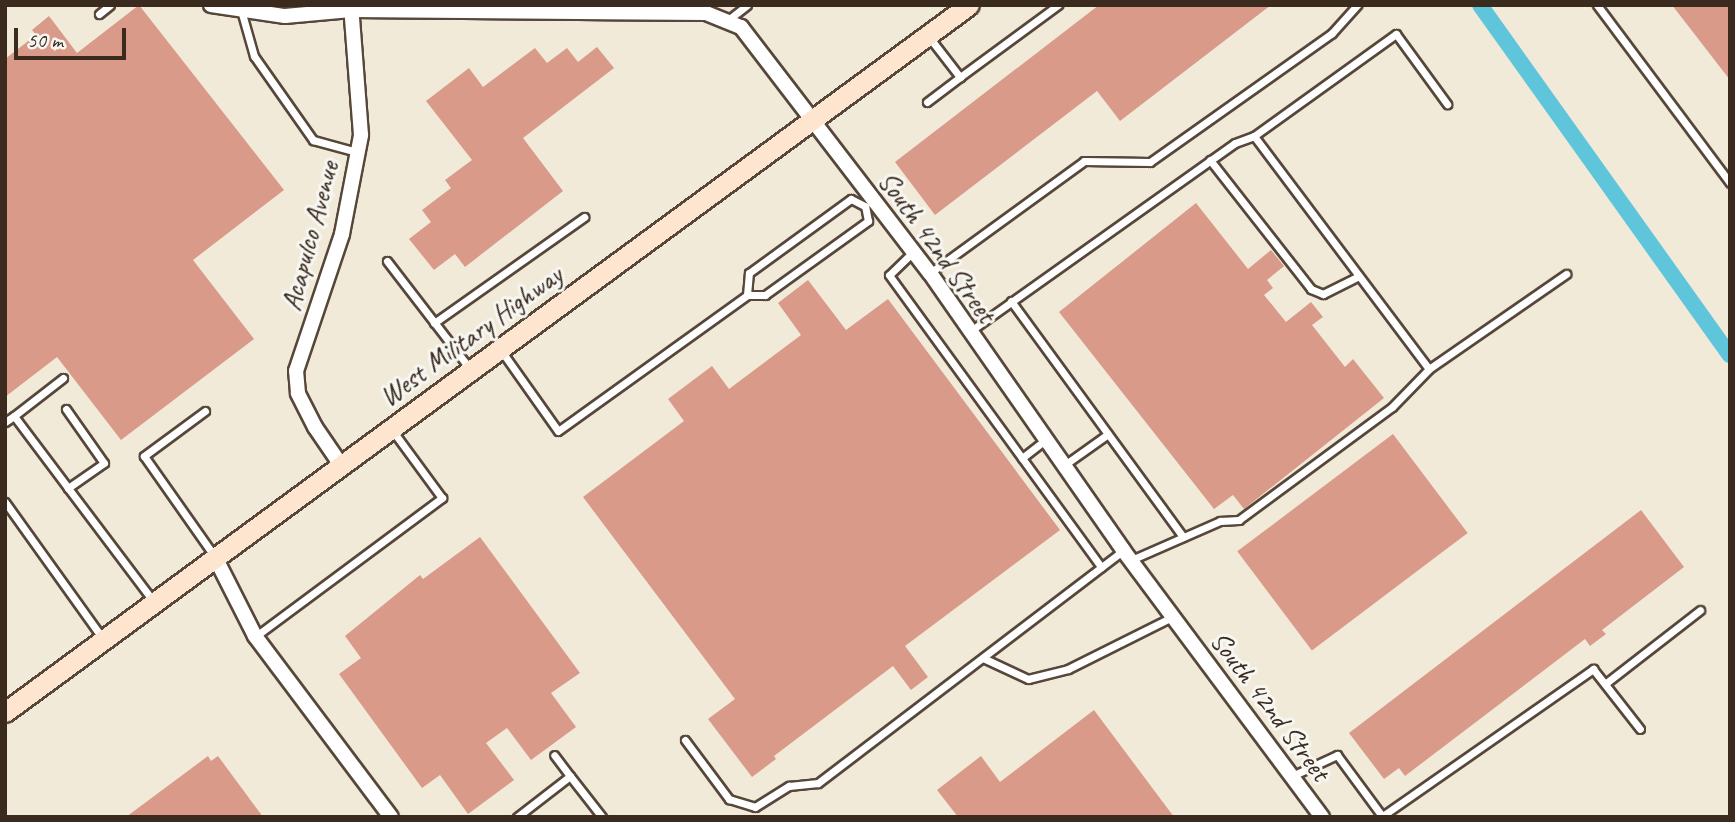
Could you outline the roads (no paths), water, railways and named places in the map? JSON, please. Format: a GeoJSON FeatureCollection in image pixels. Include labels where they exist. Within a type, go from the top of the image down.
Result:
{"type":"FeatureCollection","features":[{"type":"Feature","properties":{"kind":"main road","name":"West Military Highway"},"geometry":{"type":"LineString","coordinates":[[5,712],[812,122],[928,36],[960,8]]}},
{"type":"Feature","properties":{"kind":"street"},"geometry":{"type":"LineString","coordinates":[[211,5],[285,16],[351,8],[641,9],[706,13],[728,20]]}},
{"type":"Feature","properties":{"kind":"street","name":"Acapulco Avenue"},"geometry":{"type":"LineString","coordinates":[[341,465],[315,427],[298,393],[296,371],[342,233],[361,135],[351,8]]}},
{"type":"Feature","properties":{"kind":"street","name":"South 42nd Street"},"geometry":{"type":"LineString","coordinates":[[728,20],[741,27],[870,202],[930,273],[1127,555],[1322,817]]}},
{"type":"Feature","properties":{"kind":"street"},"geometry":{"type":"LineString","coordinates":[[215,557],[255,636],[391,817]]}},
{"type":"Feature","properties":{"kind":"lane"},"geometry":{"type":"LineString","coordinates":[[99,14],[110,5]]}},
{"type":"Feature","properties":{"kind":"lane"},"geometry":{"type":"LineString","coordinates":[[728,20],[747,5]]}},
{"type":"Feature","properties":{"kind":"lane"},"geometry":{"type":"LineString","coordinates":[[927,102],[1058,5]]}},
{"type":"Feature","properties":{"kind":"lane"},"geometry":{"type":"LineString","coordinates":[[930,273],[1084,161],[1150,162],[1332,33],[1357,5]]}},
{"type":"Feature","properties":{"kind":"lane"},"geometry":{"type":"LineString","coordinates":[[1597,5],[1730,183]]}},
{"type":"Feature","properties":{"kind":"lane"},"geometry":{"type":"LineString","coordinates":[[241,10],[254,56],[313,140],[358,152]]}},
{"type":"Feature","properties":{"kind":"lane"},"geometry":{"type":"LineString","coordinates":[[969,332],[1210,160],[1235,143],[1254,136],[1396,34],[1447,104]]}},
{"type":"Feature","properties":{"kind":"lane"},"geometry":{"type":"LineString","coordinates":[[928,36],[960,77]]}},
{"type":"Feature","properties":{"kind":"lane"},"geometry":{"type":"LineString","coordinates":[[1254,136],[1429,369]]}},
{"type":"Feature","properties":{"kind":"lane"},"geometry":{"type":"LineString","coordinates":[[1210,160],[1311,289],[1323,294],[1359,276]]}},
{"type":"Feature","properties":{"kind":"lane"},"geometry":{"type":"LineString","coordinates":[[500,349],[558,431],[747,295],[765,295],[868,221],[870,202],[851,199],[749,273],[747,295]]}},
{"type":"Feature","properties":{"kind":"lane"},"geometry":{"type":"LineString","coordinates":[[434,323],[584,217]]}},
{"type":"Feature","properties":{"kind":"lane"},"geometry":{"type":"LineString","coordinates":[[913,251],[889,275],[1101,567]]}},
{"type":"Feature","properties":{"kind":"lane"},"geometry":{"type":"LineString","coordinates":[[387,261],[471,370]]}},
{"type":"Feature","properties":{"kind":"lane"},"geometry":{"type":"LineString","coordinates":[[685,740],[729,799],[755,807],[789,786],[818,783],[1101,567],[1220,521],[1239,520],[1392,407],[1429,369],[1566,274]]}},
{"type":"Feature","properties":{"kind":"lane"},"geometry":{"type":"LineString","coordinates":[[1011,301],[1183,537]]}},
{"type":"Feature","properties":{"kind":"lane"},"geometry":{"type":"LineString","coordinates":[[5,422],[63,378]]}},
{"type":"Feature","properties":{"kind":"lane"},"geometry":{"type":"LineString","coordinates":[[66,409],[104,463],[68,488]]}},
{"type":"Feature","properties":{"kind":"lane"},"geometry":{"type":"LineString","coordinates":[[205,411],[144,456],[215,557]]}},
{"type":"Feature","properties":{"kind":"lane"},"geometry":{"type":"LineString","coordinates":[[14,416],[155,602]]}},
{"type":"Feature","properties":{"kind":"lane"},"geometry":{"type":"LineString","coordinates":[[255,636],[442,498],[391,429]]}},
{"type":"Feature","properties":{"kind":"lane"},"geometry":{"type":"LineString","coordinates":[[1063,466],[1108,434]]}},
{"type":"Feature","properties":{"kind":"lane"},"geometry":{"type":"LineString","coordinates":[[1022,458],[1045,440]]}},
{"type":"Feature","properties":{"kind":"lane"},"geometry":{"type":"LineString","coordinates":[[5,502],[103,640]]}},
{"type":"Feature","properties":{"kind":"lane"},"geometry":{"type":"LineString","coordinates":[[1606,683],[1700,610]]}},
{"type":"Feature","properties":{"kind":"lane"},"geometry":{"type":"LineString","coordinates":[[983,657],[1028,679],[1068,669],[1173,617]]}},
{"type":"Feature","properties":{"kind":"lane"},"geometry":{"type":"LineString","coordinates":[[1291,776],[1336,755],[1382,817],[1586,671],[1593,669],[1640,729]]}},
{"type":"Feature","properties":{"kind":"lane"},"geometry":{"type":"LineString","coordinates":[[554,755],[602,817]]}},
{"type":"Feature","properties":{"kind":"lane"},"geometry":{"type":"LineString","coordinates":[[517,817],[570,776]]}},
{"type":"Feature","properties":{"kind":"waterway"},"geometry":{"type":"LineString","coordinates":[[1480,5],[1730,355]]}}]}
